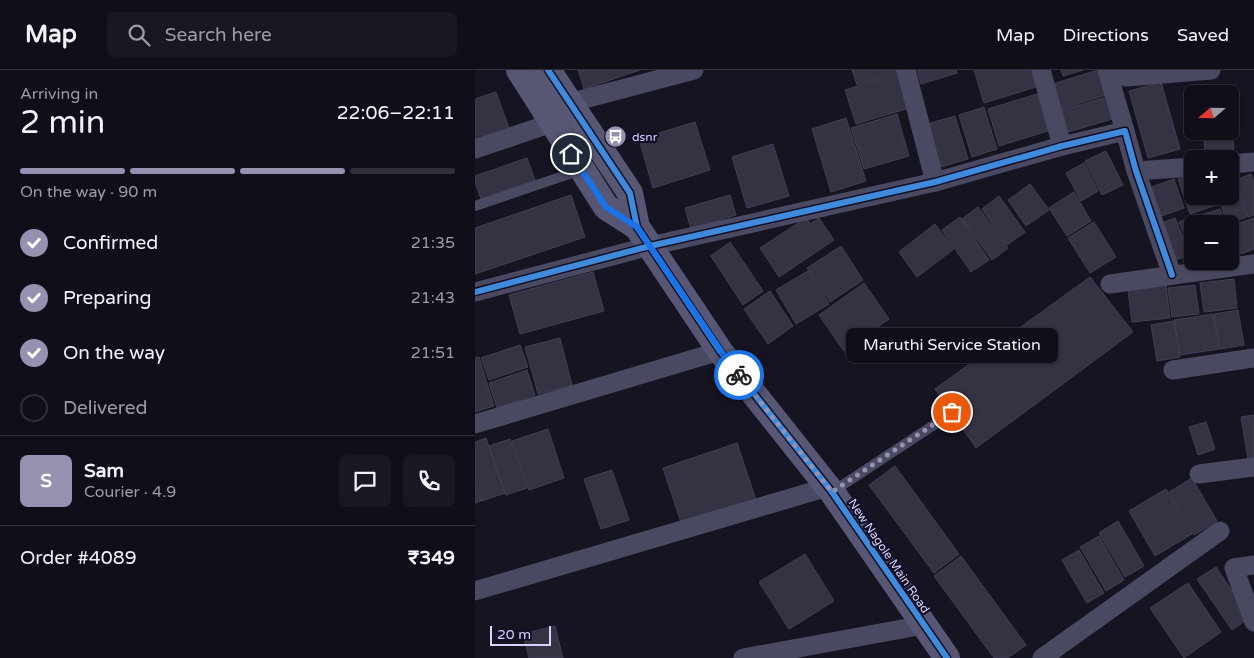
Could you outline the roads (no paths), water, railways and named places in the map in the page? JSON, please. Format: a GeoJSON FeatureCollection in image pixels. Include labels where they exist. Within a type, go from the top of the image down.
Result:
{"type":"FeatureCollection","features":[{"type":"Feature","properties":{"kind":"street","name":"New Nagole Main Road"},"geometry":{"type":"LineString","coordinates":[[519,70],[606,207],[644,237]]}},
{"type":"Feature","properties":{"kind":"street","name":"New Nagole Main Road"},"geometry":{"type":"LineString","coordinates":[[548,70],[630,193],[644,237],[721,351],[830,489],[947,658]]}},
{"type":"Feature","properties":{"kind":"street"},"geometry":{"type":"LineString","coordinates":[[569,102],[694,70]]}},
{"type":"Feature","properties":{"kind":"street"},"geometry":{"type":"LineString","coordinates":[[906,70],[935,182]]}},
{"type":"Feature","properties":{"kind":"street"},"geometry":{"type":"LineString","coordinates":[[1041,70],[1062,146]]}},
{"type":"Feature","properties":{"kind":"street"},"geometry":{"type":"LineString","coordinates":[[1107,70],[1136,171],[1172,275]]}},
{"type":"Feature","properties":{"kind":"street"},"geometry":{"type":"LineString","coordinates":[[1115,70],[1120,75],[1127,77],[1211,70]]}},
{"type":"Feature","properties":{"kind":"street"},"geometry":{"type":"LineString","coordinates":[[475,149],[551,123]]}},
{"type":"Feature","properties":{"kind":"street"},"geometry":{"type":"LineString","coordinates":[[475,292],[644,237],[935,182],[1062,146],[1125,131]]}},
{"type":"Feature","properties":{"kind":"street"},"geometry":{"type":"LineString","coordinates":[[1239,163],[1254,162]]}},
{"type":"Feature","properties":{"kind":"street"},"geometry":{"type":"LineString","coordinates":[[1136,171],[1184,168]]}},
{"type":"Feature","properties":{"kind":"street"},"geometry":{"type":"LineString","coordinates":[[1110,284],[1254,264]]}},
{"type":"Feature","properties":{"kind":"street"},"geometry":{"type":"LineString","coordinates":[[475,424],[721,351]]}},
{"type":"Feature","properties":{"kind":"street"},"geometry":{"type":"LineString","coordinates":[[1173,370],[1254,358]]}},
{"type":"Feature","properties":{"kind":"street"},"geometry":{"type":"LineString","coordinates":[[1199,474],[1254,467]]}},
{"type":"Feature","properties":{"kind":"street"},"geometry":{"type":"LineString","coordinates":[[475,591],[830,489]]}},
{"type":"Feature","properties":{"kind":"street"},"geometry":{"type":"LineString","coordinates":[[1042,658],[1220,531]]}},
{"type":"Feature","properties":{"kind":"street"},"geometry":{"type":"LineString","coordinates":[[1254,565],[1234,568],[1254,622]]}},
{"type":"Feature","properties":{"kind":"street"},"geometry":{"type":"LineString","coordinates":[[743,658],[923,625]]}},
{"type":"Feature","properties":{"kind":"lane"},"geometry":{"type":"LineString","coordinates":[[475,206],[581,170]]}},
{"type":"Feature","properties":{"kind":"lane"},"geometry":{"type":"LineString","coordinates":[[830,489],[952,412]]}},
{"type":"Feature","properties":{"kind":"place","name":"dsnr"},"geometry":{"type":"Point","coordinates":[616,137]}},
{"type":"Feature","properties":{"kind":"place","name":"Maruthi Service Station"},"geometry":{"type":"Point","coordinates":[952,412]}}]}
